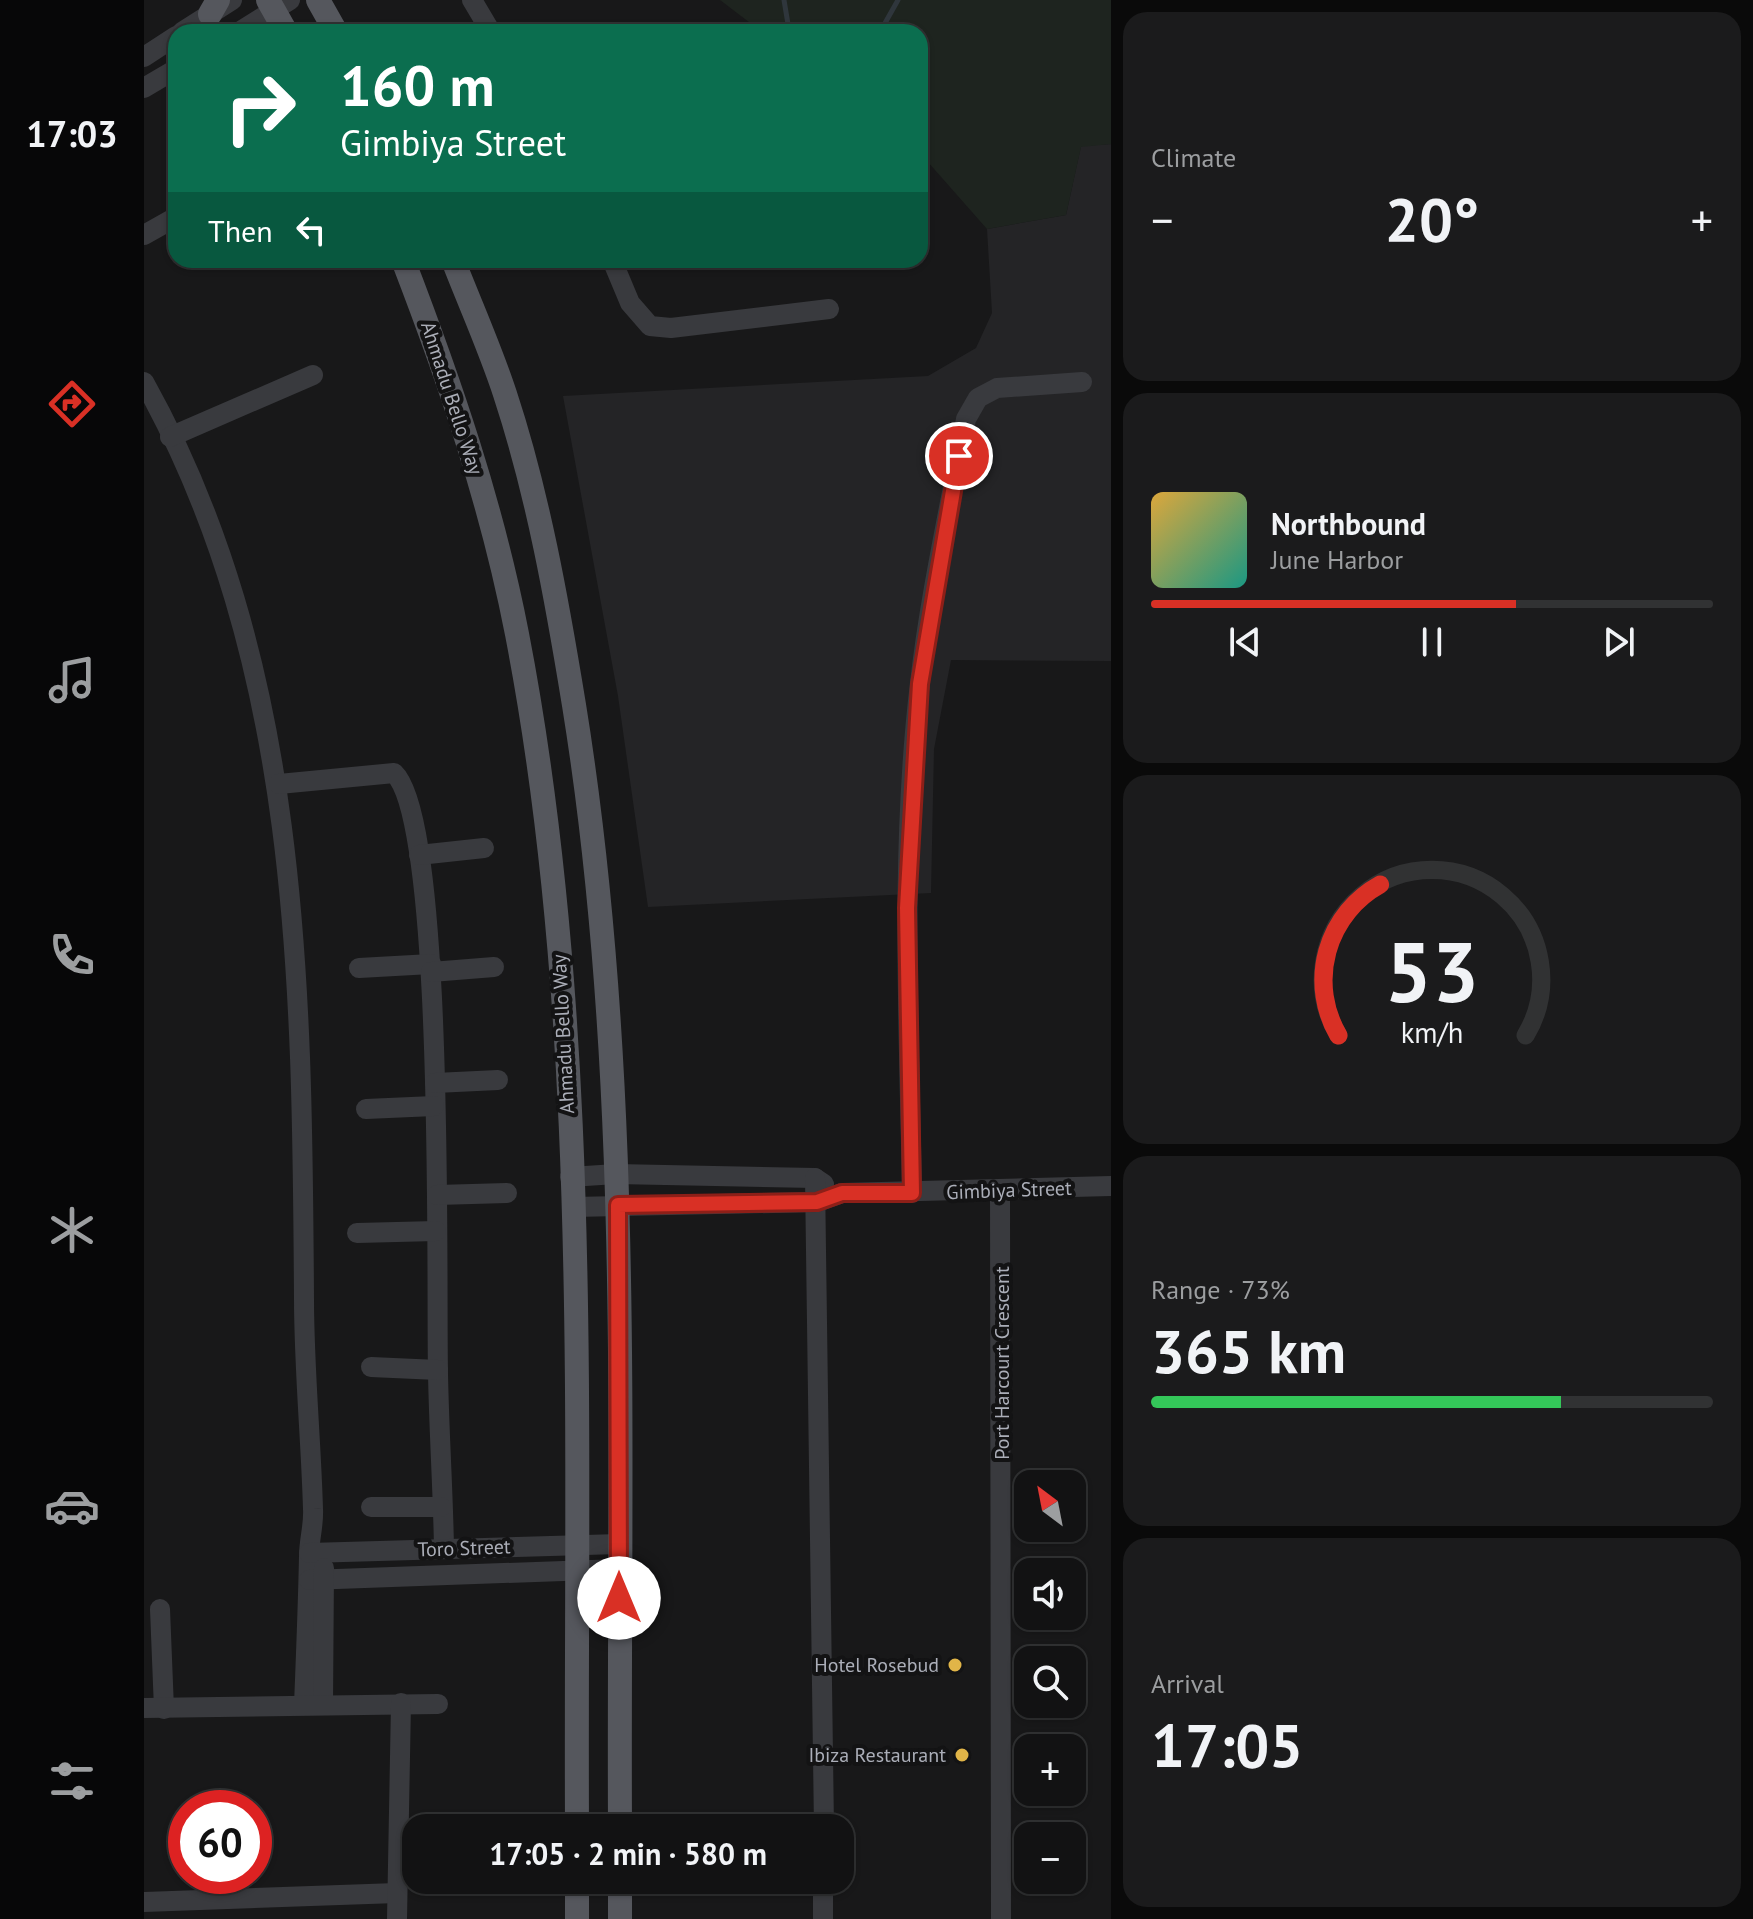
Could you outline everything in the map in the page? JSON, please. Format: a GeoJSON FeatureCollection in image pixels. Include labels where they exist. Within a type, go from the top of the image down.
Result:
{"type":"FeatureCollection","features":[{"type":"Feature","properties":{"kind":"main road"},"geometry":{"type":"LineString","coordinates":[[318,0],[332,24]]}},
{"type":"Feature","properties":{"kind":"main road"},"geometry":{"type":"LineString","coordinates":[[277,3],[284,24]]}},
{"type":"Feature","properties":{"kind":"main road","name":"Ahmadu Bello Way"},"geometry":{"type":"LineString","coordinates":[[406,268],[460,412],[516,632],[541,776],[558,916],[573,1207],[577,1814]]}},
{"type":"Feature","properties":{"kind":"main road"},"geometry":{"type":"LineString","coordinates":[[456,268],[505,394],[561,626],[603,909],[618,1205],[620,1814]]}},
{"type":"Feature","properties":{"kind":"main road"},"geometry":{"type":"LineString","coordinates":[[577,1894],[577,1919]]}},
{"type":"Feature","properties":{"kind":"main road"},"geometry":{"type":"LineString","coordinates":[[620,1894],[620,1919]]}},
{"type":"Feature","properties":{"kind":"street"},"geometry":{"type":"LineString","coordinates":[[192,24],[214,7],[232,0]]}},
{"type":"Feature","properties":{"kind":"street"},"geometry":{"type":"LineString","coordinates":[[472,0],[486,24]]}},
{"type":"Feature","properties":{"kind":"street"},"geometry":{"type":"LineString","coordinates":[[249,24],[277,3]]}},
{"type":"Feature","properties":{"kind":"street"},"geometry":{"type":"LineString","coordinates":[[144,57],[168,41]]}},
{"type":"Feature","properties":{"kind":"street"},"geometry":{"type":"LineString","coordinates":[[144,88],[168,74]]}},
{"type":"Feature","properties":{"kind":"street"},"geometry":{"type":"LineString","coordinates":[[144,235],[168,222]]}},
{"type":"Feature","properties":{"kind":"street"},"geometry":{"type":"LineString","coordinates":[[615,268],[630,303],[650,326],[671,328],[829,309]]}},
{"type":"Feature","properties":{"kind":"street"},"geometry":{"type":"LineString","coordinates":[[170,437],[313,375]]}},
{"type":"Feature","properties":{"kind":"street"},"geometry":{"type":"LineString","coordinates":[[144,382],[209,529],[236,606],[279,784],[300,1012],[304,1371],[317,1579],[314,1704]]}},
{"type":"Feature","properties":{"kind":"street"},"geometry":{"type":"LineString","coordinates":[[912,1193],[907,908],[920,684],[966,419],[978,398],[997,388],[1082,382]]}},
{"type":"Feature","properties":{"kind":"street"},"geometry":{"type":"LineString","coordinates":[[279,784],[394,773],[402,785],[417,830],[431,968],[444,1548]]}},
{"type":"Feature","properties":{"kind":"street"},"geometry":{"type":"LineString","coordinates":[[419,855],[484,848]]}},
{"type":"Feature","properties":{"kind":"street"},"geometry":{"type":"LineString","coordinates":[[359,968],[494,967]]}},
{"type":"Feature","properties":{"kind":"street"},"geometry":{"type":"LineString","coordinates":[[435,1083],[498,1080]]}},
{"type":"Feature","properties":{"kind":"street"},"geometry":{"type":"LineString","coordinates":[[366,1109],[434,1106]]}},
{"type":"Feature","properties":{"kind":"street"},"geometry":{"type":"LineString","coordinates":[[570,1177],[616,1174],[815,1178],[842,1193]]}},
{"type":"Feature","properties":{"kind":"street"},"geometry":{"type":"LineString","coordinates":[[815,1178],[824,1814]]}},
{"type":"Feature","properties":{"kind":"street","name":"Gimbiya Street"},"geometry":{"type":"LineString","coordinates":[[573,1207],[817,1202],[842,1193],[1111,1186]]}},
{"type":"Feature","properties":{"kind":"street","name":"Port Harcourt Crescent"},"geometry":{"type":"LineString","coordinates":[[1000,1191],[1001,1919]]}},
{"type":"Feature","properties":{"kind":"street"},"geometry":{"type":"LineString","coordinates":[[437,1195],[507,1193]]}},
{"type":"Feature","properties":{"kind":"street"},"geometry":{"type":"LineString","coordinates":[[357,1233],[436,1231]]}},
{"type":"Feature","properties":{"kind":"street"},"geometry":{"type":"LineString","coordinates":[[371,1367],[438,1370]]}},
{"type":"Feature","properties":{"kind":"street"},"geometry":{"type":"LineString","coordinates":[[371,1507],[441,1507]]}},
{"type":"Feature","properties":{"kind":"street","name":"Toro Street"},"geometry":{"type":"LineString","coordinates":[[316,1552],[619,1544]]}},
{"type":"Feature","properties":{"kind":"street","name":"Toro Street"},"geometry":{"type":"LineString","coordinates":[[317,1579],[619,1569]]}},
{"type":"Feature","properties":{"kind":"street"},"geometry":{"type":"LineString","coordinates":[[160,1609],[154,1708],[438,1704]]}},
{"type":"Feature","properties":{"kind":"street"},"geometry":{"type":"LineString","coordinates":[[397,1919],[401,1703]]}},
{"type":"Feature","properties":{"kind":"street"},"geometry":{"type":"LineString","coordinates":[[144,1902],[397,1893]]}},
{"type":"Feature","properties":{"kind":"street"},"geometry":{"type":"LineString","coordinates":[[823,1894],[823,1919]]}},
{"type":"Feature","properties":{"kind":"shaded area"},"geometry":{"type":"Polygon","coordinates":[[[720,0],[1111,0],[1111,144],[1081,147],[1066,215],[987,229],[928,162],[928,24],[752,24],[720,0]]]}},
{"type":"Feature","properties":{"kind":"shaded area"},"geometry":{"type":"Polygon","coordinates":[[[1111,144],[1111,661],[951,660],[934,749],[931,893],[648,907],[618,696],[563,396],[928,376],[976,348],[992,313],[987,229],[1066,215],[1081,146],[1111,144]]]}},
{"type":"Feature","properties":{"kind":"waterway"},"geometry":{"type":"LineString","coordinates":[[784,0],[788,24]]}},
{"type":"Feature","properties":{"kind":"waterway"},"geometry":{"type":"LineString","coordinates":[[884,24],[898,0]]}},
{"type":"Feature","properties":{"kind":"place","name":"Hotel Rosebud"},"geometry":{"type":"Point","coordinates":[955,1665]}},
{"type":"Feature","properties":{"kind":"place","name":"Ibiza Restaurant"},"geometry":{"type":"Point","coordinates":[962,1755]}},
{"type":"Feature","properties":{"kind":"route"},"geometry":{"type":"LineString","coordinates":[[619,1598],[618,1205],[817,1202],[842,1193],[912,1193],[907,908],[920,684],[959,456]]}}]}
